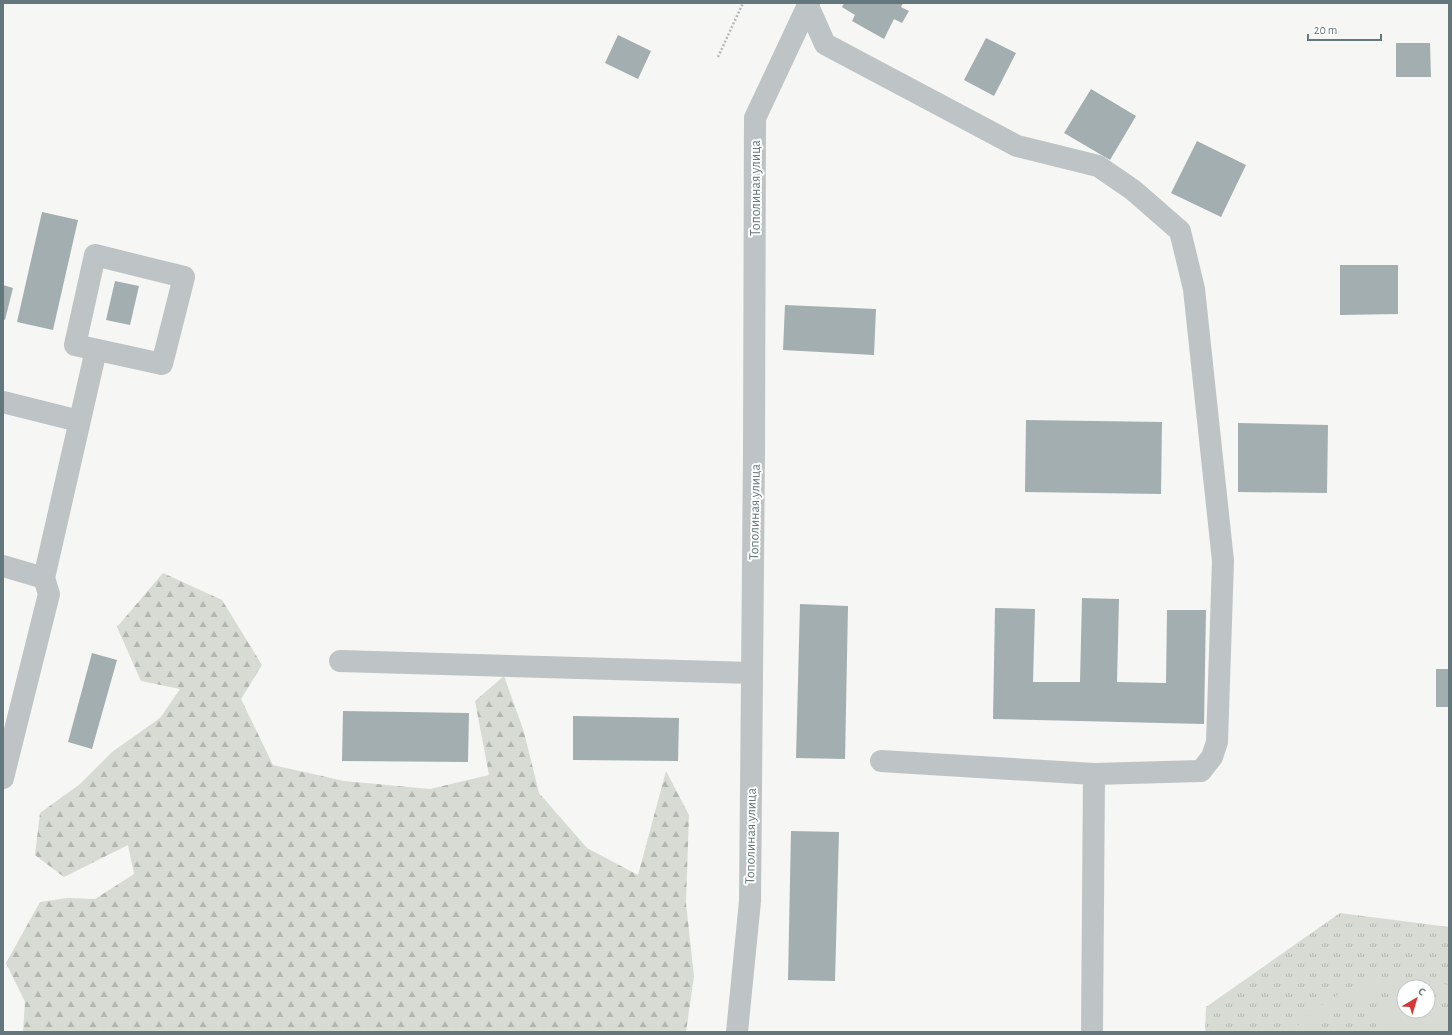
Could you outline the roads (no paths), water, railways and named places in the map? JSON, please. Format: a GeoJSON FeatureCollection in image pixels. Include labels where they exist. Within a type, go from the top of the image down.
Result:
{"type":"FeatureCollection","features":[{"type":"Feature","properties":{"kind":"street"},"geometry":{"type":"LineString","coordinates":[[809,5],[825,44],[1017,146],[1098,166],[1133,190],[1180,231],[1194,290],[1223,561],[1217,742],[1212,757],[1201,771],[1094,774],[881,761]]}},
{"type":"Feature","properties":{"kind":"street","name":"Тополиная улица"},"geometry":{"type":"LineString","coordinates":[[737,1032],[750,901],[755,118],[809,5]]}},
{"type":"Feature","properties":{"kind":"street"},"geometry":{"type":"LineString","coordinates":[[95,255],[184,277],[162,364],[96,350],[75,345],[95,255]]}},
{"type":"Feature","properties":{"kind":"street"},"geometry":{"type":"LineString","coordinates":[[3,778],[48,594],[44,578],[96,350]]}},
{"type":"Feature","properties":{"kind":"street"},"geometry":{"type":"LineString","coordinates":[[3,402],[79,421]]}},
{"type":"Feature","properties":{"kind":"street"},"geometry":{"type":"LineString","coordinates":[[3,566],[44,578]]}},
{"type":"Feature","properties":{"kind":"street"},"geometry":{"type":"LineString","coordinates":[[340,661],[752,673]]}},
{"type":"Feature","properties":{"kind":"street"},"geometry":{"type":"LineString","coordinates":[[1092,1032],[1094,774]]}}]}
